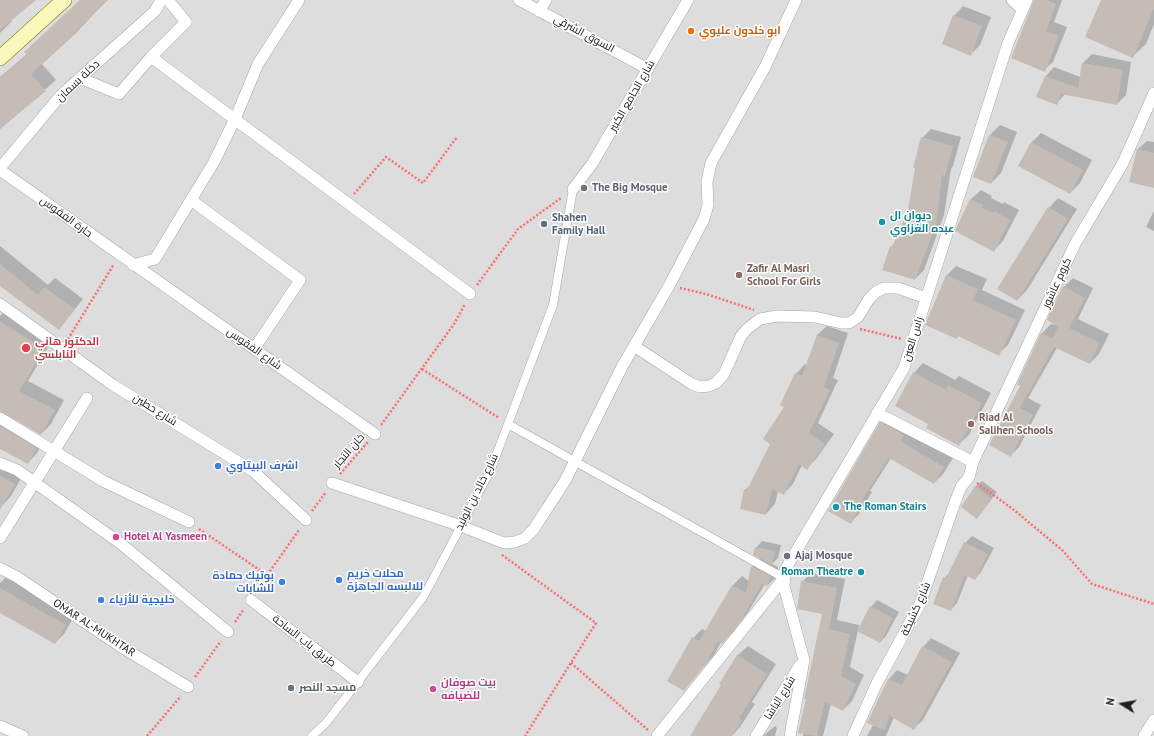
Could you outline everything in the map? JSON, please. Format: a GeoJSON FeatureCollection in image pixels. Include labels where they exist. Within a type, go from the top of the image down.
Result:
{"type":"FeatureCollection","features":[{"type":"Feature","properties":{"kind":"main road"},"geometry":{"type":"LineString","coordinates":[[0,58],[64,0]]}},
{"type":"Feature","properties":{"kind":"street","name":"دخلة بسمان"},"geometry":{"type":"LineString","coordinates":[[0,169],[61,96],[155,11],[161,0]]}},
{"type":"Feature","properties":{"kind":"street"},"geometry":{"type":"LineString","coordinates":[[80,78],[119,94],[150,57],[186,22],[168,0]]}},
{"type":"Feature","properties":{"kind":"street"},"geometry":{"type":"LineString","coordinates":[[133,265],[155,259],[214,162],[235,120],[258,64],[299,0]]}},
{"type":"Feature","properties":{"kind":"street","name":"السوق الشرقي"},"geometry":{"type":"LineString","coordinates":[[519,0],[648,69]]}},
{"type":"Feature","properties":{"kind":"street"},"geometry":{"type":"LineString","coordinates":[[539,11],[546,0]]}},
{"type":"Feature","properties":{"kind":"street","name":"شارع الجامع الكبير"},"geometry":{"type":"LineString","coordinates":[[573,189],[592,164],[688,0]]}},
{"type":"Feature","properties":{"kind":"street"},"geometry":{"type":"LineString","coordinates":[[332,483],[461,526],[504,543],[515,542],[525,538],[537,524],[565,481],[622,365],[670,286],[706,213],[707,182],[711,163],[765,67],[796,0]]}},
{"type":"Feature","properties":{"kind":"street"},"geometry":{"type":"LineString","coordinates":[[1012,0],[1025,5]]}},
{"type":"Feature","properties":{"kind":"street","name":"راس العين"},"geometry":{"type":"LineString","coordinates":[[804,660],[785,592],[784,578],[789,562],[904,368],[1008,43],[1025,5]]}},
{"type":"Feature","properties":{"kind":"street"},"geometry":{"type":"LineString","coordinates":[[150,57],[470,294]]}},
{"type":"Feature","properties":{"kind":"street","name":"كروم عاشور"},"geometry":{"type":"LineString","coordinates":[[969,477],[973,462],[1075,244],[1123,163],[1154,93]]}},
{"type":"Feature","properties":{"kind":"street","name":"حارة الفقوس"},"geometry":{"type":"LineString","coordinates":[[0,169],[133,265]]}},
{"type":"Feature","properties":{"kind":"street","name":"شارع خالد بن الوليد"},"geometry":{"type":"LineString","coordinates":[[312,736],[326,723],[424,596],[491,469],[553,305],[573,189]]}},
{"type":"Feature","properties":{"kind":"street"},"geometry":{"type":"LineString","coordinates":[[191,200],[300,280],[254,349]]}},
{"type":"Feature","properties":{"kind":"street","name":"شارع الفقوس"},"geometry":{"type":"LineString","coordinates":[[133,265],[375,434]]}},
{"type":"Feature","properties":{"kind":"street"},"geometry":{"type":"LineString","coordinates":[[634,346],[692,384],[700,387],[709,386],[716,383],[724,374],[746,328],[760,319],[777,316],[815,317],[841,323],[848,323],[858,317],[868,299],[876,292],[884,288],[898,288],[926,298]]}},
{"type":"Feature","properties":{"kind":"street","name":"شارع حطين"},"geometry":{"type":"LineString","coordinates":[[0,304],[113,384],[253,471],[306,520]]}},
{"type":"Feature","properties":{"kind":"street"},"geometry":{"type":"LineString","coordinates":[[0,538],[87,398]]}},
{"type":"Feature","properties":{"kind":"street"},"geometry":{"type":"LineString","coordinates":[[877,413],[973,462]]}},
{"type":"Feature","properties":{"kind":"street"},"geometry":{"type":"LineString","coordinates":[[0,418],[103,481],[188,522]]}},
{"type":"Feature","properties":{"kind":"street"},"geometry":{"type":"LineString","coordinates":[[508,424],[784,578],[653,733]]}},
{"type":"Feature","properties":{"kind":"street"},"geometry":{"type":"LineString","coordinates":[[0,463],[17,470],[120,543],[228,632]]}},
{"type":"Feature","properties":{"kind":"street","name":"شارع كشيكة"},"geometry":{"type":"LineString","coordinates":[[853,736],[877,683],[920,604],[954,505],[961,487],[969,477]]}},
{"type":"Feature","properties":{"kind":"street","name":"OMAR AL-MUKHTAR"},"geometry":{"type":"LineString","coordinates":[[0,568],[17,577],[123,648],[188,687]]}},
{"type":"Feature","properties":{"kind":"street","name":"طريق باب الساحة"},"geometry":{"type":"LineString","coordinates":[[251,600],[358,682]]}},
{"type":"Feature","properties":{"kind":"street"},"geometry":{"type":"LineString","coordinates":[[790,736],[804,660]]}},
{"type":"Feature","properties":{"kind":"street","name":"شارع الباشا"},"geometry":{"type":"LineString","coordinates":[[756,736],[804,660]]}},
{"type":"Feature","properties":{"kind":"street"},"geometry":{"type":"LineString","coordinates":[[1144,736],[1154,720]]}},
{"type":"Feature","properties":{"kind":"street"},"geometry":{"type":"LineString","coordinates":[[0,726],[23,736]]}},
{"type":"Feature","properties":{"kind":"path"},"geometry":{"type":"LineString","coordinates":[[347,202],[386,157],[424,183],[457,137]]}},
{"type":"Feature","properties":{"kind":"path","name":"خان التجار"},"geometry":{"type":"LineString","coordinates":[[147,736],[188,687],[251,600],[332,483],[375,434],[454,324],[470,294],[518,229],[573,189]]}},
{"type":"Feature","properties":{"kind":"path"},"geometry":{"type":"LineString","coordinates":[[62,348],[120,255]]}},
{"type":"Feature","properties":{"kind":"path"},"geometry":{"type":"LineString","coordinates":[[670,286],[706,294],[759,310]]}},
{"type":"Feature","properties":{"kind":"path"},"geometry":{"type":"LineString","coordinates":[[841,323],[843,325],[912,341]]}},
{"type":"Feature","properties":{"kind":"path"},"geometry":{"type":"LineString","coordinates":[[422,369],[508,424]]}},
{"type":"Feature","properties":{"kind":"path"},"geometry":{"type":"LineString","coordinates":[[969,477],[1014,510],[1062,550],[1092,584],[1154,604]]}},
{"type":"Feature","properties":{"kind":"path"},"geometry":{"type":"LineString","coordinates":[[188,522],[267,576]]}},
{"type":"Feature","properties":{"kind":"path"},"geometry":{"type":"LineString","coordinates":[[500,554],[596,623],[525,736]]}},
{"type":"Feature","properties":{"kind":"path"},"geometry":{"type":"LineString","coordinates":[[571,663],[653,733]]}},
{"type":"Feature","properties":{"kind":"shaded area"},"geometry":{"type":"Polygon","coordinates":[[[0,0],[1154,0],[1154,736],[0,736],[0,0]]]}},
{"type":"Feature","properties":{"kind":"building"},"geometry":{"type":"Polygon","coordinates":[[[0,0],[36,0],[0,30],[0,0]]]}},
{"type":"Feature","properties":{"kind":"building"},"geometry":{"type":"Polygon","coordinates":[[[80,0],[108,0],[74,33],[75,34],[31,74],[46,91],[0,129],[0,78],[27,55],[24,52],[80,0]]]}},
{"type":"Feature","properties":{"kind":"building"},"geometry":{"type":"Polygon","coordinates":[[[1034,0],[1047,0],[1056,4],[1046,31],[1059,36],[1045,72],[1011,58],[1034,0]]]}},
{"type":"Feature","properties":{"kind":"building"},"geometry":{"type":"Polygon","coordinates":[[[1101,0],[1154,0],[1154,8],[1133,58],[1085,37],[1101,0]]]}},
{"type":"Feature","properties":{"kind":"building"},"geometry":{"type":"Polygon","coordinates":[[[953,15],[982,26],[971,56],[942,44],[953,15]]]}},
{"type":"Feature","properties":{"kind":"building"},"geometry":{"type":"Polygon","coordinates":[[[1082,63],[1123,70],[1117,105],[1061,94],[1057,105],[1036,97],[1045,76],[1078,88],[1082,63]]]}},
{"type":"Feature","properties":{"kind":"building"},"geometry":{"type":"Polygon","coordinates":[[[989,135],[1008,142],[991,184],[973,177],[989,135]]]}},
{"type":"Feature","properties":{"kind":"building"},"geometry":{"type":"Polygon","coordinates":[[[921,137],[953,146],[945,176],[942,175],[936,225],[915,280],[882,270],[890,246],[892,247],[908,210],[915,168],[913,168],[921,137]]]}},
{"type":"Feature","properties":{"kind":"building"},"geometry":{"type":"Polygon","coordinates":[[[1031,142],[1083,170],[1070,194],[1018,166],[1031,142]]]}},
{"type":"Feature","properties":{"kind":"building"},"geometry":{"type":"Polygon","coordinates":[[[1137,149],[1154,153],[1154,188],[1129,182],[1137,149]]]}},
{"type":"Feature","properties":{"kind":"building"},"geometry":{"type":"Polygon","coordinates":[[[970,199],[983,205],[982,208],[993,213],[994,211],[1010,220],[994,252],[955,231],[970,199]]]}},
{"type":"Feature","properties":{"kind":"building"},"geometry":{"type":"Polygon","coordinates":[[[1048,207],[1068,219],[1017,301],[997,289],[1048,207]]]}},
{"type":"Feature","properties":{"kind":"building"},"geometry":{"type":"Polygon","coordinates":[[[0,264],[38,295],[44,287],[75,309],[59,330],[0,286],[0,264]]]}},
{"type":"Feature","properties":{"kind":"building"},"geometry":{"type":"Polygon","coordinates":[[[946,275],[978,289],[973,300],[1016,320],[999,356],[958,336],[957,339],[925,325],[946,275]]]}},
{"type":"Feature","properties":{"kind":"building"},"geometry":{"type":"Polygon","coordinates":[[[1063,286],[1085,298],[1069,328],[1100,343],[1090,364],[1054,347],[1020,408],[1033,415],[1011,457],[989,445],[1020,386],[1017,384],[1041,333],[1052,338],[1058,327],[1047,320],[1063,286]]]}},
{"type":"Feature","properties":{"kind":"building"},"geometry":{"type":"Polygon","coordinates":[[[0,322],[45,349],[19,391],[55,410],[41,435],[0,411],[0,322]]]}},
{"type":"Feature","properties":{"kind":"building"},"geometry":{"type":"Polygon","coordinates":[[[817,335],[839,343],[824,387],[830,390],[809,433],[825,444],[807,470],[799,464],[784,495],[772,489],[766,515],[740,509],[744,489],[747,490],[770,444],[763,439],[784,407],[780,405],[795,373],[802,376],[817,335]]]}},
{"type":"Feature","properties":{"kind":"building"},"geometry":{"type":"Polygon","coordinates":[[[913,372],[946,390],[948,385],[982,403],[959,446],[926,428],[928,424],[895,406],[913,372]]]}},
{"type":"Feature","properties":{"kind":"building"},"geometry":{"type":"Polygon","coordinates":[[[880,422],[904,435],[900,441],[944,467],[934,484],[889,458],[862,500],[864,501],[851,524],[828,511],[880,422]]]}},
{"type":"Feature","properties":{"kind":"building"},"geometry":{"type":"Polygon","coordinates":[[[0,426],[35,447],[36,449],[28,464],[0,449],[0,426]]]}},
{"type":"Feature","properties":{"kind":"building"},"geometry":{"type":"Polygon","coordinates":[[[0,476],[15,484],[0,510],[0,476]]]}},
{"type":"Feature","properties":{"kind":"building"},"geometry":{"type":"Polygon","coordinates":[[[975,486],[992,499],[977,519],[961,507],[975,486]]]}},
{"type":"Feature","properties":{"kind":"building"},"geometry":{"type":"Polygon","coordinates":[[[964,542],[988,554],[975,580],[965,575],[951,611],[933,604],[943,577],[946,578],[964,542]]]}},
{"type":"Feature","properties":{"kind":"building"},"geometry":{"type":"Polygon","coordinates":[[[755,547],[775,551],[772,565],[753,555],[755,547]]]}},
{"type":"Feature","properties":{"kind":"building"},"geometry":{"type":"Polygon","coordinates":[[[751,566],[770,576],[768,586],[762,584],[740,622],[722,644],[718,642],[705,665],[684,691],[667,681],[692,637],[699,641],[732,585],[746,593],[751,566]]]}},
{"type":"Feature","properties":{"kind":"building"},"geometry":{"type":"Polygon","coordinates":[[[801,581],[837,588],[829,629],[850,634],[841,676],[856,684],[843,711],[825,702],[817,736],[798,733],[822,614],[797,609],[801,581]]]}},
{"type":"Feature","properties":{"kind":"building"},"geometry":{"type":"Polygon","coordinates":[[[0,588],[66,625],[55,644],[0,613],[0,588]]]}},
{"type":"Feature","properties":{"kind":"building"},"geometry":{"type":"Polygon","coordinates":[[[870,606],[893,618],[880,643],[857,631],[870,606]]]}},
{"type":"Feature","properties":{"kind":"building"},"geometry":{"type":"Polygon","coordinates":[[[922,646],[952,662],[914,730],[890,716],[884,730],[867,723],[888,679],[902,685],[922,646]]]}},
{"type":"Feature","properties":{"kind":"building"},"geometry":{"type":"Polygon","coordinates":[[[737,655],[767,674],[739,718],[742,720],[732,736],[690,736],[721,685],[719,684],[737,655]]]}},
{"type":"Feature","properties":{"kind":"place","name":"ابو خلدون عليوي"},"geometry":{"type":"Point","coordinates":[691,31]}},
{"type":"Feature","properties":{"kind":"place","name":"The Big Mosque"},"geometry":{"type":"Point","coordinates":[584,188]}},
{"type":"Feature","properties":{"kind":"place","name":"ديوان ال عبده الغزاوي"},"geometry":{"type":"Point","coordinates":[882,222]}},
{"type":"Feature","properties":{"kind":"place","name":"Shahen Family Hall"},"geometry":{"type":"Point","coordinates":[544,224]}},
{"type":"Feature","properties":{"kind":"place","name":"Zafir Al Masri School For Girls"},"geometry":{"type":"Point","coordinates":[739,275]}},
{"type":"Feature","properties":{"kind":"place","name":"الدكتور هاني النابلسي"},"geometry":{"type":"Point","coordinates":[26,348]}},
{"type":"Feature","properties":{"kind":"place","name":"Riad Al Salihen Schools"},"geometry":{"type":"Point","coordinates":[971,424]}},
{"type":"Feature","properties":{"kind":"place","name":"اشرف البيتاوي"},"geometry":{"type":"Point","coordinates":[218,466]}},
{"type":"Feature","properties":{"kind":"place","name":"The Roman Stairs"},"geometry":{"type":"Point","coordinates":[836,507]}},
{"type":"Feature","properties":{"kind":"place","name":"Hotel Al Yasmeen"},"geometry":{"type":"Point","coordinates":[116,537]}},
{"type":"Feature","properties":{"kind":"place","name":"Ajaj Mosque"},"geometry":{"type":"Point","coordinates":[787,556]}},
{"type":"Feature","properties":{"kind":"place","name":"Roman Theatre"},"geometry":{"type":"Point","coordinates":[861,572]}},
{"type":"Feature","properties":{"kind":"place","name":"محلات خريم للالبسه الجاهزة"},"geometry":{"type":"Point","coordinates":[339,580]}},
{"type":"Feature","properties":{"kind":"place","name":"بوتيك حمادة للشابات"},"geometry":{"type":"Point","coordinates":[282,582]}},
{"type":"Feature","properties":{"kind":"place","name":"خليجية للأزياء"},"geometry":{"type":"Point","coordinates":[101,600]}},
{"type":"Feature","properties":{"kind":"place","name":"مسجد النصر"},"geometry":{"type":"Point","coordinates":[291,688]}},
{"type":"Feature","properties":{"kind":"place","name":"بيت صوفان للضيافه"},"geometry":{"type":"Point","coordinates":[433,689]}}]}
